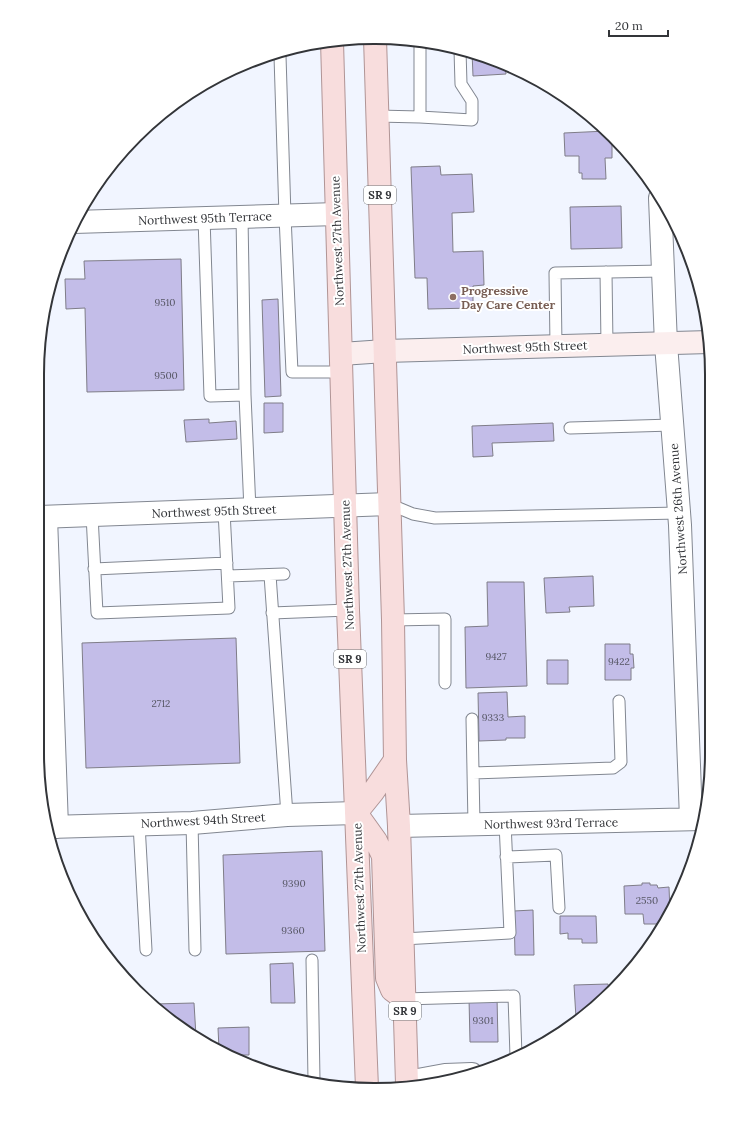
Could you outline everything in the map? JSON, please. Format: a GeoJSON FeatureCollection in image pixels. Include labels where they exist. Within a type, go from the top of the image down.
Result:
{"type":"FeatureCollection","features":[{"type":"Feature","properties":{"kind":"main road","name":"SR 9"},"geometry":{"type":"LineString","coordinates":[[375,44],[393,620],[395,760],[399,826],[407,1081]]}},
{"type":"Feature","properties":{"kind":"main road","name":"Northwest 27th Avenue"},"geometry":{"type":"LineString","coordinates":[[332,47],[348,610],[367,1083]]}},
{"type":"Feature","properties":{"kind":"main road","name":"Northwest 95th Street"},"geometry":{"type":"LineString","coordinates":[[341,363],[385,351],[703,342]]}},
{"type":"Feature","properties":{"kind":"main road"},"geometry":{"type":"LineString","coordinates":[[395,760],[373,792],[356,813],[376,841],[383,856],[387,978],[392,990],[404,999]]}},
{"type":"Feature","properties":{"kind":"street","name":"Northwest 26th Avenue"},"geometry":{"type":"LineString","coordinates":[[660,208],[666,344],[679,513],[697,819]]}},
{"type":"Feature","properties":{"kind":"street","name":"Northwest 95th Terrace"},"geometry":{"type":"LineString","coordinates":[[81,222],[337,214]]}},
{"type":"Feature","properties":{"kind":"street","name":"Northwest 95th Street"},"geometry":{"type":"LineString","coordinates":[[44,517],[389,504]]}},
{"type":"Feature","properties":{"kind":"street"},"geometry":{"type":"LineString","coordinates":[[44,573],[53,827]]}},
{"type":"Feature","properties":{"kind":"street","name":"Northwest 94th Street"},"geometry":{"type":"LineString","coordinates":[[53,827],[192,823],[287,815],[356,813]]}},
{"type":"Feature","properties":{"kind":"street","name":"Northwest 93rd Terrace"},"geometry":{"type":"LineString","coordinates":[[399,826],[697,819]]}},
{"type":"Feature","properties":{"kind":"street"},"geometry":{"type":"LineString","coordinates":[[428,1079],[448,1075]]}},
{"type":"Feature","properties":{"kind":"lane"},"geometry":{"type":"LineString","coordinates":[[420,47],[420,117]]}},
{"type":"Feature","properties":{"kind":"lane"},"geometry":{"type":"LineString","coordinates":[[378,116],[472,120],[472,101],[461,84],[460,55]]}},
{"type":"Feature","properties":{"kind":"lane"},"geometry":{"type":"LineString","coordinates":[[280,58],[292,372],[341,363]]}},
{"type":"Feature","properties":{"kind":"lane"},"geometry":{"type":"LineString","coordinates":[[242,217],[245,395],[250,510]]}},
{"type":"Feature","properties":{"kind":"lane"},"geometry":{"type":"LineString","coordinates":[[204,218],[210,396],[245,395]]}},
{"type":"Feature","properties":{"kind":"lane"},"geometry":{"type":"LineString","coordinates":[[556,346],[555,273],[663,271]]}},
{"type":"Feature","properties":{"kind":"lane"},"geometry":{"type":"LineString","coordinates":[[606,272],[607,345]]}},
{"type":"Feature","properties":{"kind":"lane"},"geometry":{"type":"LineString","coordinates":[[570,428],[672,425]]}},
{"type":"Feature","properties":{"kind":"lane"},"geometry":{"type":"LineString","coordinates":[[389,504],[413,514],[435,518],[679,513]]}},
{"type":"Feature","properties":{"kind":"lane"},"geometry":{"type":"LineString","coordinates":[[92,515],[96,613],[229,608],[224,510]]}},
{"type":"Feature","properties":{"kind":"lane"},"geometry":{"type":"LineString","coordinates":[[94,569],[227,563]]}},
{"type":"Feature","properties":{"kind":"lane"},"geometry":{"type":"LineString","coordinates":[[228,576],[284,574]]}},
{"type":"Feature","properties":{"kind":"lane"},"geometry":{"type":"LineString","coordinates":[[270,575],[287,815]]}},
{"type":"Feature","properties":{"kind":"lane"},"geometry":{"type":"LineString","coordinates":[[272,613],[348,610]]}},
{"type":"Feature","properties":{"kind":"lane"},"geometry":{"type":"LineString","coordinates":[[393,620],[445,619],[445,683]]}},
{"type":"Feature","properties":{"kind":"lane"},"geometry":{"type":"LineString","coordinates":[[473,773],[613,768],[621,762],[618,701]]}},
{"type":"Feature","properties":{"kind":"lane"},"geometry":{"type":"LineString","coordinates":[[472,719],[474,824]]}},
{"type":"Feature","properties":{"kind":"lane"},"geometry":{"type":"LineString","coordinates":[[192,823],[195,950]]}},
{"type":"Feature","properties":{"kind":"lane"},"geometry":{"type":"LineString","coordinates":[[403,939],[510,934],[505,823]]}},
{"type":"Feature","properties":{"kind":"lane"},"geometry":{"type":"LineString","coordinates":[[138,824],[146,950]]}},
{"type":"Feature","properties":{"kind":"lane"},"geometry":{"type":"LineString","coordinates":[[506,857],[556,855],[559,908]]}},
{"type":"Feature","properties":{"kind":"lane"},"geometry":{"type":"LineString","coordinates":[[312,960],[314,1078]]}},
{"type":"Feature","properties":{"kind":"lane"},"geometry":{"type":"LineString","coordinates":[[404,999],[514,996],[516,1051]]}},
{"type":"Feature","properties":{"kind":"building"},"geometry":{"type":"Polygon","coordinates":[[[472,59],[501,69],[506,71],[506,74],[473,76],[472,59]]]}},
{"type":"Feature","properties":{"kind":"building"},"geometry":{"type":"Polygon","coordinates":[[[598,131],[612,145],[612,158],[605,158],[606,179],[582,179],[582,173],[579,173],[579,156],[565,156],[564,133],[598,131]]]}},
{"type":"Feature","properties":{"kind":"building"},"geometry":{"type":"Polygon","coordinates":[[[440,166],[441,175],[472,174],[474,212],[452,213],[453,252],[483,251],[484,285],[473,286],[473,308],[428,309],[427,278],[415,278],[411,167],[440,166]]]}},
{"type":"Feature","properties":{"kind":"building"},"geometry":{"type":"Polygon","coordinates":[[[621,206],[622,248],[571,249],[570,207],[621,206]]]}},
{"type":"Feature","properties":{"kind":"building"},"geometry":{"type":"Polygon","coordinates":[[[181,259],[184,390],[87,392],[85,308],[66,309],[65,279],[85,279],[84,261],[181,259]]]}},
{"type":"Feature","properties":{"kind":"building"},"geometry":{"type":"Polygon","coordinates":[[[278,299],[281,396],[265,397],[262,300],[278,299]]]}},
{"type":"Feature","properties":{"kind":"building"},"geometry":{"type":"Polygon","coordinates":[[[264,403],[283,403],[283,432],[264,433],[264,403]]]}},
{"type":"Feature","properties":{"kind":"building"},"geometry":{"type":"Polygon","coordinates":[[[209,419],[209,423],[236,421],[237,439],[186,442],[184,420],[209,419]]]}},
{"type":"Feature","properties":{"kind":"building"},"geometry":{"type":"Polygon","coordinates":[[[553,423],[554,441],[492,443],[493,456],[473,457],[472,426],[553,423]]]}},
{"type":"Feature","properties":{"kind":"building"},"geometry":{"type":"Polygon","coordinates":[[[593,576],[594,606],[569,607],[570,612],[546,613],[544,578],[593,576]]]}},
{"type":"Feature","properties":{"kind":"building"},"geometry":{"type":"Polygon","coordinates":[[[487,582],[524,582],[527,686],[466,688],[465,627],[488,626],[487,582]]]}},
{"type":"Feature","properties":{"kind":"building"},"geometry":{"type":"Polygon","coordinates":[[[236,638],[240,763],[86,768],[82,643],[236,638]]]}},
{"type":"Feature","properties":{"kind":"building"},"geometry":{"type":"Polygon","coordinates":[[[605,644],[630,644],[630,654],[633,654],[634,668],[631,668],[631,680],[605,680],[605,644]]]}},
{"type":"Feature","properties":{"kind":"building"},"geometry":{"type":"Polygon","coordinates":[[[547,660],[568,660],[568,684],[547,684],[547,660]]]}},
{"type":"Feature","properties":{"kind":"building"},"geometry":{"type":"Polygon","coordinates":[[[507,692],[508,717],[525,716],[525,738],[506,738],[506,740],[479,741],[478,693],[507,692]]]}},
{"type":"Feature","properties":{"kind":"building"},"geometry":{"type":"Polygon","coordinates":[[[322,851],[325,951],[226,954],[223,855],[322,851]]]}},
{"type":"Feature","properties":{"kind":"building"},"geometry":{"type":"Polygon","coordinates":[[[642,883],[650,883],[650,885],[657,885],[658,888],[669,887],[670,902],[657,924],[644,924],[643,914],[625,914],[624,886],[642,885],[642,883]]]}},
{"type":"Feature","properties":{"kind":"building"},"geometry":{"type":"Polygon","coordinates":[[[533,910],[534,955],[515,955],[514,911],[533,910]]]}},
{"type":"Feature","properties":{"kind":"building"},"geometry":{"type":"Polygon","coordinates":[[[560,916],[596,916],[597,943],[582,943],[582,939],[568,939],[568,933],[560,934],[560,916]]]}},
{"type":"Feature","properties":{"kind":"building"},"geometry":{"type":"Polygon","coordinates":[[[293,963],[295,1003],[271,1003],[270,964],[293,963]]]}},
{"type":"Feature","properties":{"kind":"building"},"geometry":{"type":"Polygon","coordinates":[[[608,984],[608,986],[576,1015],[574,985],[608,984]]]}},
{"type":"Feature","properties":{"kind":"building"},"geometry":{"type":"Polygon","coordinates":[[[497,997],[498,1042],[470,1042],[469,998],[497,997]]]}},
{"type":"Feature","properties":{"kind":"building"},"geometry":{"type":"Polygon","coordinates":[[[194,1003],[196,1030],[173,1015],[160,1004],[194,1003]]]}},
{"type":"Feature","properties":{"kind":"building"},"geometry":{"type":"Polygon","coordinates":[[[249,1027],[249,1055],[241,1055],[219,1044],[218,1028],[249,1027]]]}},
{"type":"Feature","properties":{"kind":"place","name":"Progressive Day Care Center"},"geometry":{"type":"Point","coordinates":[453,297]}}]}
